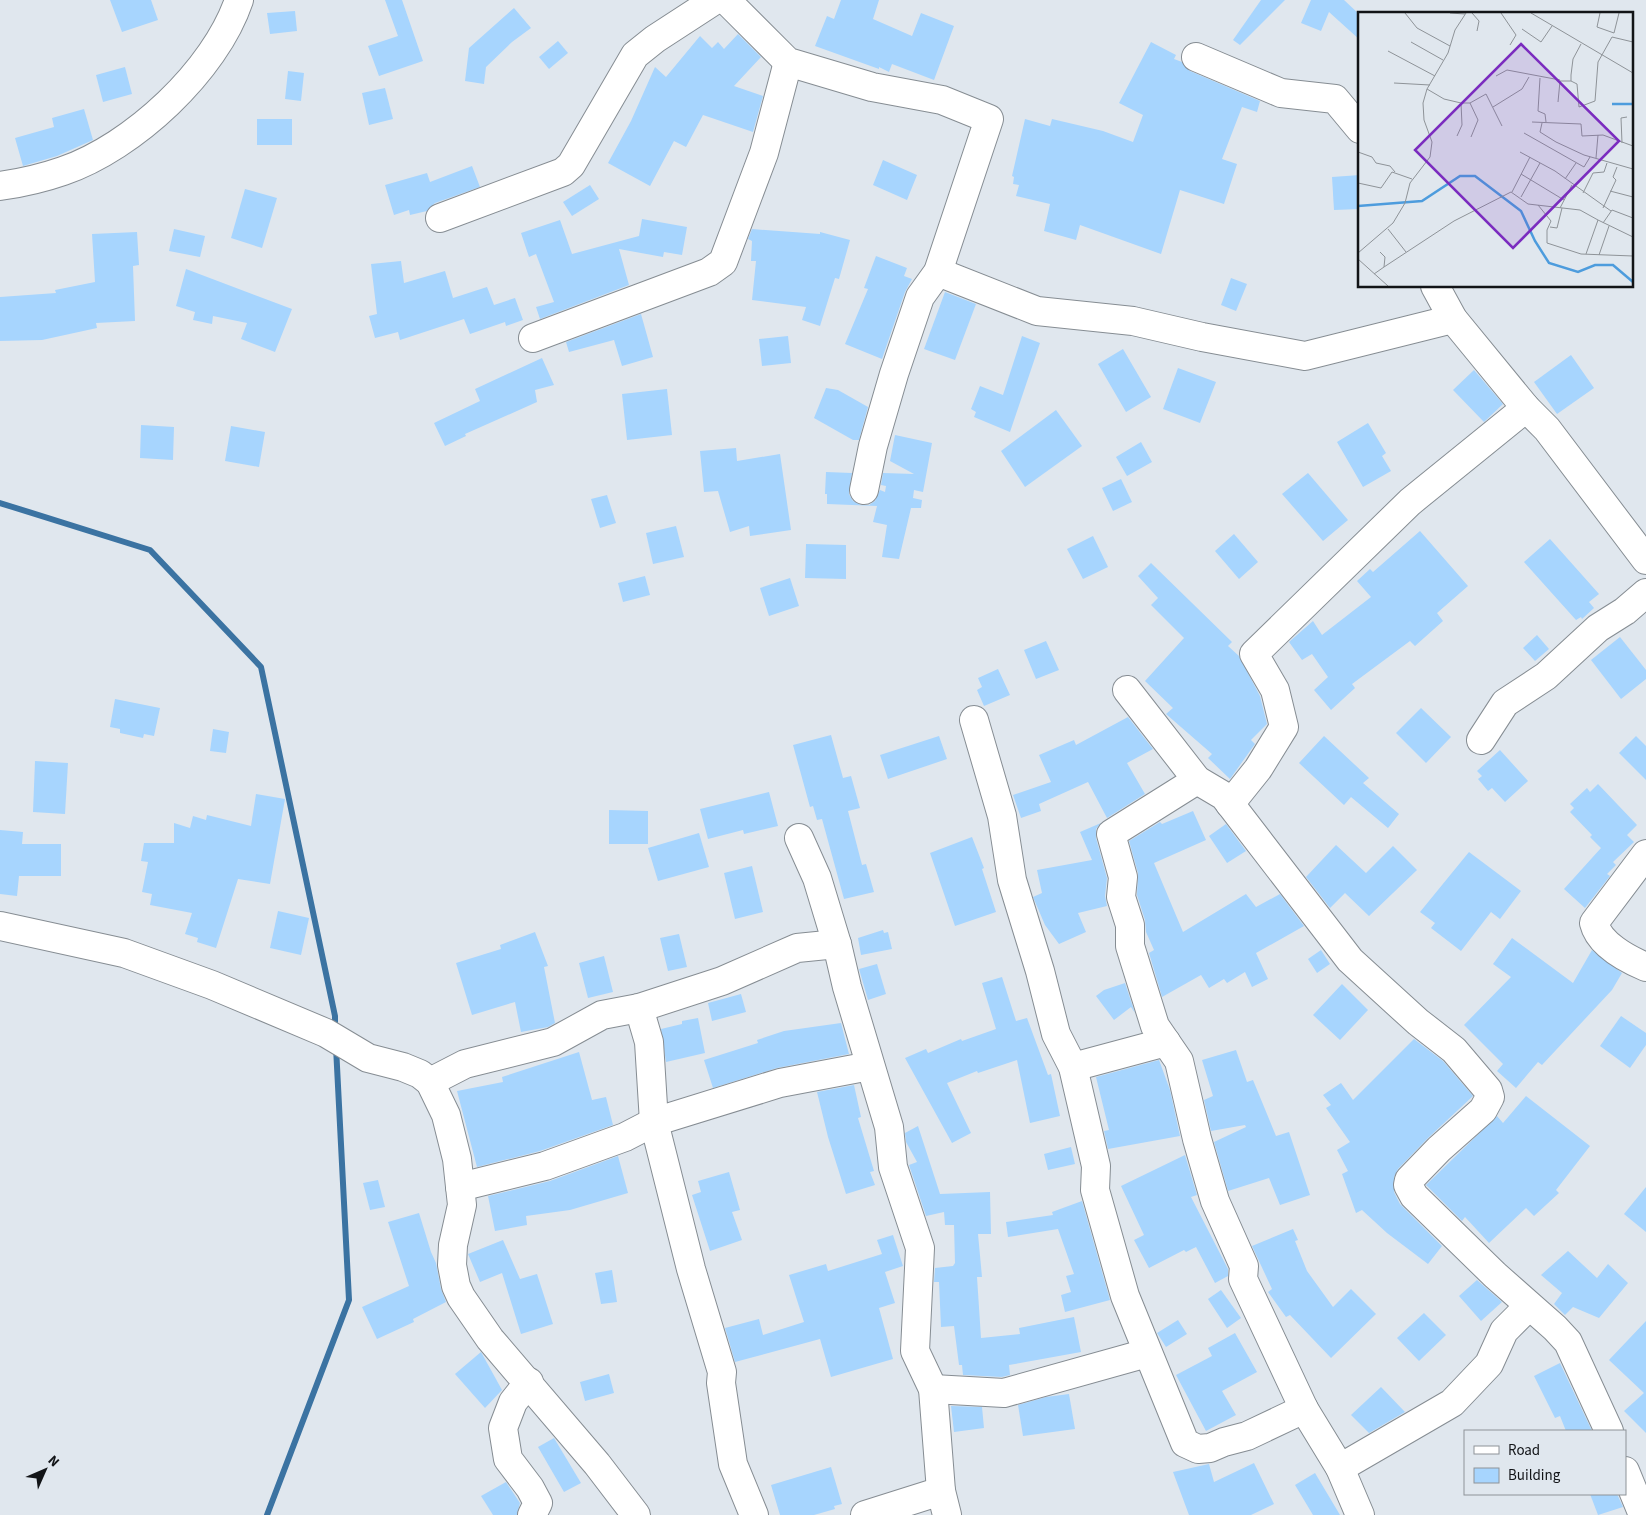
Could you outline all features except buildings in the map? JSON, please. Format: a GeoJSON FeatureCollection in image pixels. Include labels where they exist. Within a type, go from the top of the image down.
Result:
{"type":"FeatureCollection","features":[{"type":"Feature","properties":{"kind":"street"},"geometry":{"type":"LineString","coordinates":[[0,186],[64,171],[100,153],[154,116],[193,78],[210,55],[240,0]]}},
{"type":"Feature","properties":{"kind":"street"},"geometry":{"type":"LineString","coordinates":[[440,218],[563,172],[572,165],[635,54],[716,0]]}},
{"type":"Feature","properties":{"kind":"street"},"geometry":{"type":"LineString","coordinates":[[726,0],[788,62],[872,87],[942,100],[990,119],[938,272],[920,297],[894,374],[873,446],[864,490]]}},
{"type":"Feature","properties":{"kind":"street"},"geometry":{"type":"LineString","coordinates":[[1196,57],[1281,93],[1335,99],[1358,127]]}},
{"type":"Feature","properties":{"kind":"street"},"geometry":{"type":"LineString","coordinates":[[533,338],[709,272],[723,262],[764,153],[788,62]]}},
{"type":"Feature","properties":{"kind":"street"},"geometry":{"type":"LineString","coordinates":[[938,272],[1037,311],[1133,322],[1305,356],[1453,320]]}},
{"type":"Feature","properties":{"kind":"street"},"geometry":{"type":"LineString","coordinates":[[1436,288],[1453,320],[1526,408],[1547,429],[1646,560]]}},
{"type":"Feature","properties":{"kind":"street"},"geometry":{"type":"LineString","coordinates":[[1230,804],[1258,769],[1284,727],[1282,709],[1275,690],[1254,654],[1410,502],[1526,408]]}},
{"type":"Feature","properties":{"kind":"street"},"geometry":{"type":"LineString","coordinates":[[1481,740],[1505,704],[1546,676],[1598,628],[1625,612],[1646,594]]}},
{"type":"Feature","properties":{"kind":"street"},"geometry":{"type":"LineString","coordinates":[[1127,690],[1197,780],[1224,796],[1350,960],[1406,1011],[1454,1050],[1488,1090],[1490,1097],[1483,1110],[1439,1149],[1409,1180],[1408,1185],[1421,1203],[1568,1342],[1609,1430]]}},
{"type":"Feature","properties":{"kind":"street"},"geometry":{"type":"LineString","coordinates":[[974,720],[1002,816],[1012,880],[1040,971],[1056,1034],[1073,1067],[1096,1166],[1095,1190],[1097,1199],[1125,1296],[1185,1443],[1198,1449],[1210,1448],[1247,1436],[1304,1409]]}},
{"type":"Feature","properties":{"kind":"street"},"geometry":{"type":"LineString","coordinates":[[1197,780],[1111,834],[1123,877],[1121,896],[1130,925],[1130,946],[1155,1026],[1179,1061],[1197,1139],[1215,1201],[1244,1266],[1243,1279],[1304,1409],[1340,1468],[1360,1515]]}},
{"type":"Feature","properties":{"kind":"street"},"geometry":{"type":"LineString","coordinates":[[799,838],[817,878],[837,944],[888,1127],[893,1167],[920,1248],[915,1351],[933,1389],[944,1503],[866,1515]]}},
{"type":"Feature","properties":{"kind":"street"},"geometry":{"type":"LineString","coordinates":[[1646,854],[1594,923],[1600,938],[1635,963],[1646,967]]}},
{"type":"Feature","properties":{"kind":"street"},"geometry":{"type":"LineString","coordinates":[[0,926],[124,953],[186,975],[318,1029],[368,1058],[404,1067],[420,1074],[430,1082],[446,1115],[457,1160],[462,1205],[452,1255],[456,1286],[478,1323],[597,1464],[636,1515]]}},
{"type":"Feature","properties":{"kind":"street"},"geometry":{"type":"LineString","coordinates":[[430,1082],[465,1064],[553,1042],[602,1015],[639,1008],[722,981],[797,948],[837,944]]}},
{"type":"Feature","properties":{"kind":"street"},"geometry":{"type":"LineString","coordinates":[[639,1008],[649,1042],[654,1122],[691,1269],[722,1372],[721,1383],[733,1464],[754,1515]]}},
{"type":"Feature","properties":{"kind":"street"},"geometry":{"type":"LineString","coordinates":[[1073,1067],[1166,1042]]}},
{"type":"Feature","properties":{"kind":"street"},"geometry":{"type":"LineString","coordinates":[[460,1187],[545,1166],[625,1137],[654,1122],[780,1082],[870,1066]]}},
{"type":"Feature","properties":{"kind":"street"},"geometry":{"type":"LineString","coordinates":[[1340,1468],[1452,1404],[1489,1364],[1504,1331],[1529,1306]]}},
{"type":"Feature","properties":{"kind":"street"},"geometry":{"type":"LineString","coordinates":[[933,1389],[1004,1393],[1147,1353]]}},
{"type":"Feature","properties":{"kind":"street"},"geometry":{"type":"LineString","coordinates":[[528,1382],[513,1402],[503,1428],[508,1459],[530,1488],[538,1503],[532,1515]]}},
{"type":"Feature","properties":{"kind":"street"},"geometry":{"type":"LineString","coordinates":[[1626,1473],[1643,1515]]}},
{"type":"Feature","properties":{"kind":"waterway"},"geometry":{"type":"LineString","coordinates":[[0,503],[150,550],[261,667],[335,1016],[335,1029]]}},
{"type":"Feature","properties":{"kind":"waterway"},"geometry":{"type":"LineString","coordinates":[[267,1515],[349,1300],[336,1047]]}}]}
